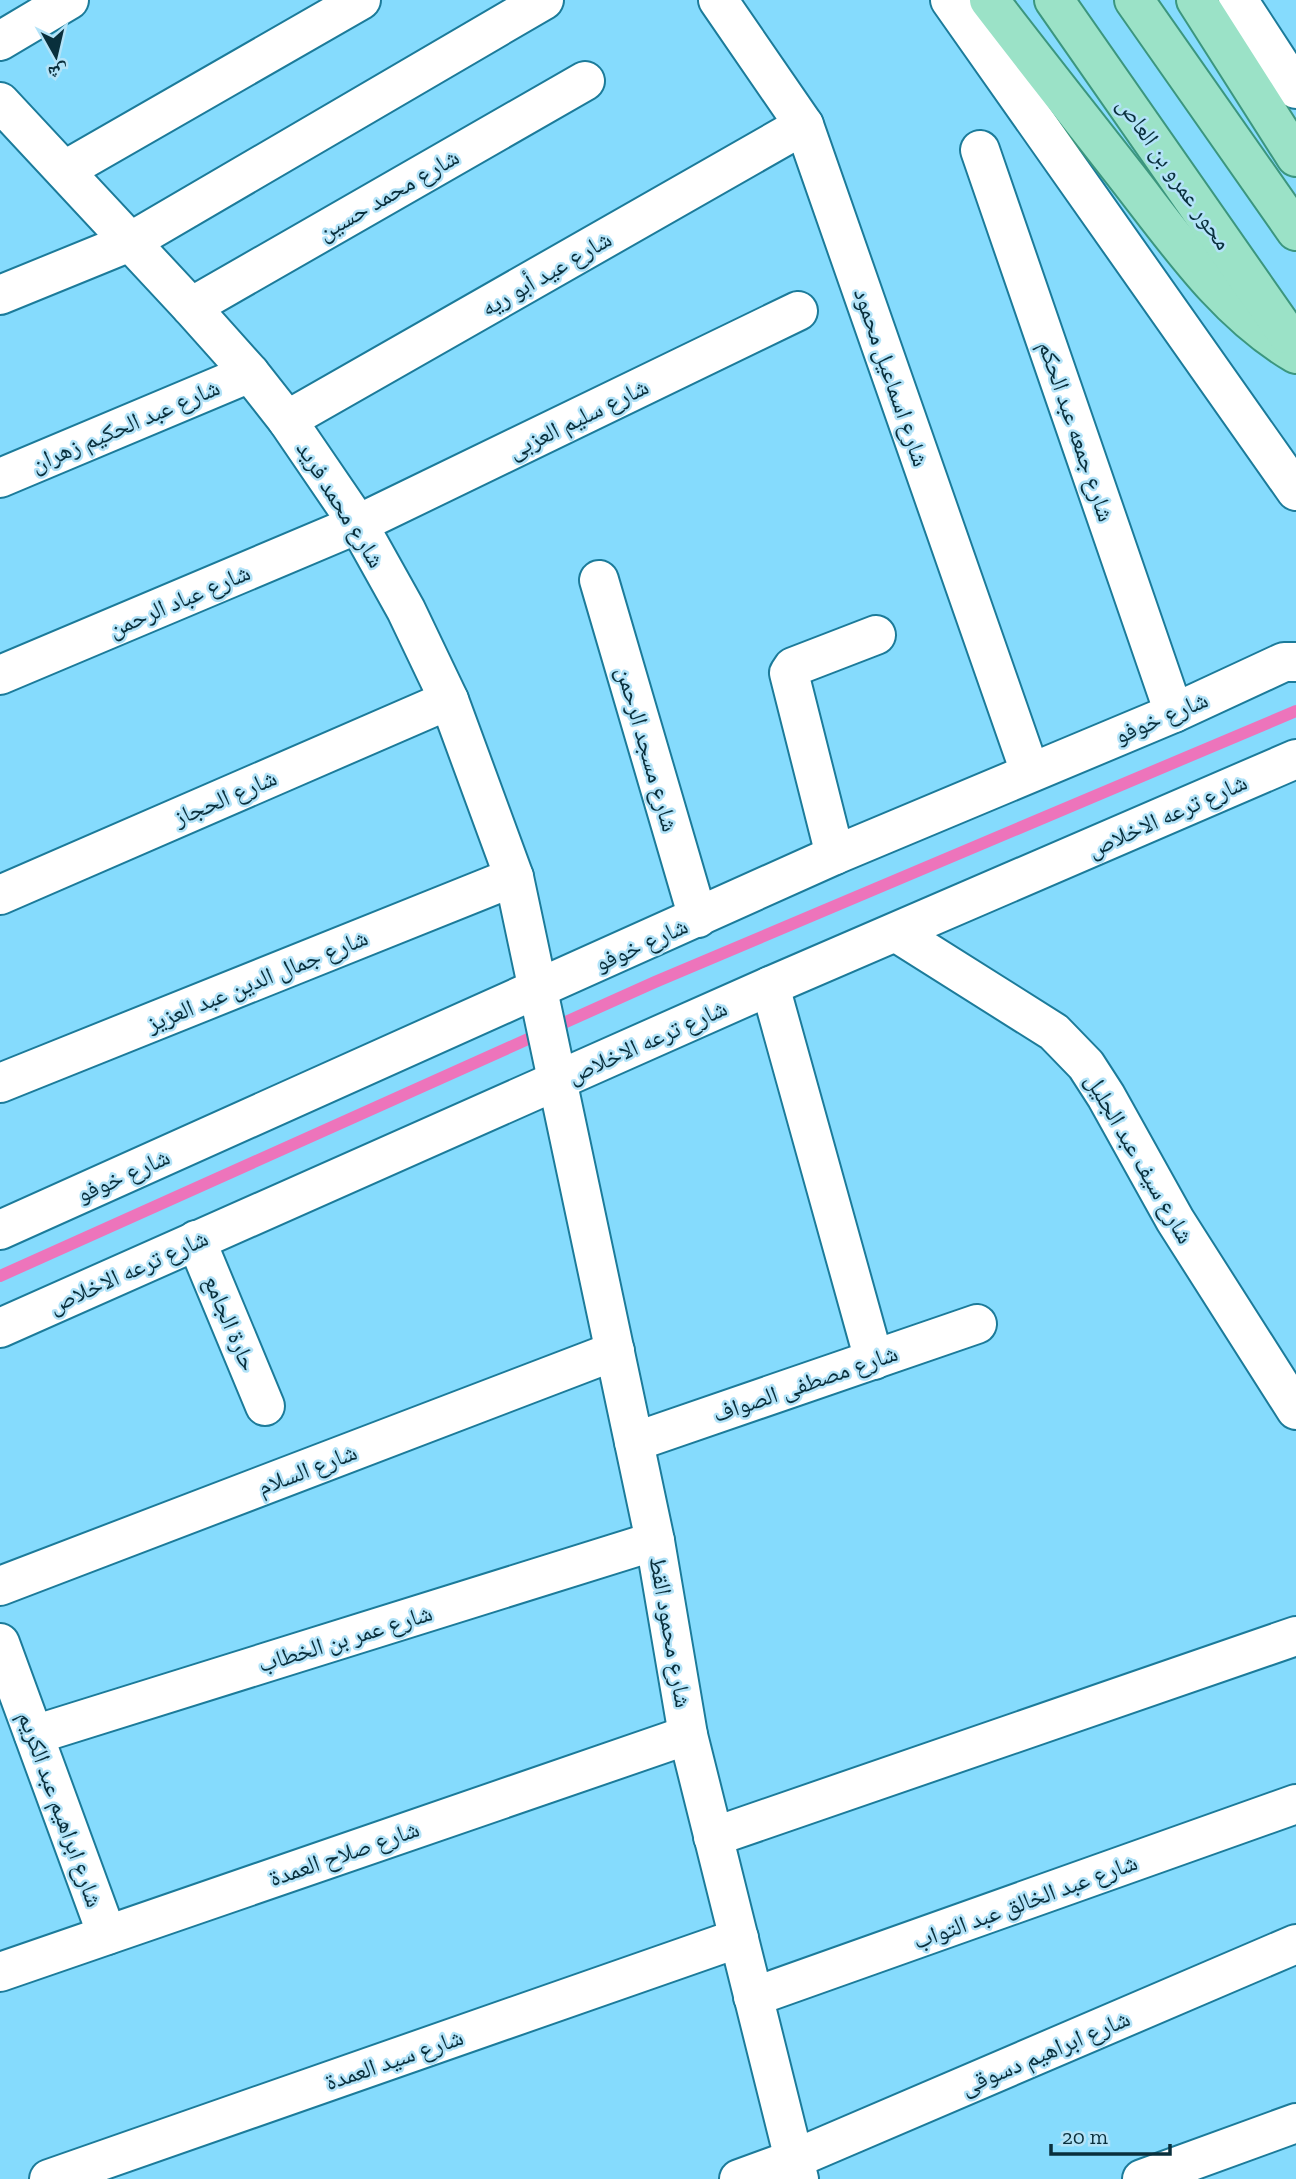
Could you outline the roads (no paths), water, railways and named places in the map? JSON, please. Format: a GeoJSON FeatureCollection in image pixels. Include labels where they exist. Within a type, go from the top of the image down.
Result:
{"type":"FeatureCollection","features":[{"type":"Feature","properties":{"kind":"main road"},"geometry":{"type":"LineString","coordinates":[[989,0],[1190,258],[1245,318],[1296,354]]}},
{"type":"Feature","properties":{"kind":"main road","name":"محور عمرو بن العاص"},"geometry":{"type":"LineString","coordinates":[[1054,0],[1296,347]]}},
{"type":"Feature","properties":{"kind":"main road"},"geometry":{"type":"LineString","coordinates":[[1135,0],[1296,231]]}},
{"type":"Feature","properties":{"kind":"main road"},"geometry":{"type":"LineString","coordinates":[[1196,0],[1296,158]]}},
{"type":"Feature","properties":{"kind":"street"},"geometry":{"type":"LineString","coordinates":[[0,41],[69,0]]}},
{"type":"Feature","properties":{"kind":"street"},"geometry":{"type":"LineString","coordinates":[[65,170],[361,0]]}},
{"type":"Feature","properties":{"kind":"street"},"geometry":{"type":"LineString","coordinates":[[0,295],[130,242],[544,0]]}},
{"type":"Feature","properties":{"kind":"street","name":"شارع اسماعيل محمود"},"geometry":{"type":"LineString","coordinates":[[718,0],[804,125],[1030,772]]}},
{"type":"Feature","properties":{"kind":"street"},"geometry":{"type":"LineString","coordinates":[[950,0],[1296,491]]}},
{"type":"Feature","properties":{"kind":"street"},"geometry":{"type":"LineString","coordinates":[[1238,0],[1296,89]]}},
{"type":"Feature","properties":{"kind":"street","name":"شارع محمد حسين"},"geometry":{"type":"LineString","coordinates":[[191,307],[585,81]]}},
{"type":"Feature","properties":{"kind":"street","name":"شارع محمد فريد"},"geometry":{"type":"LineString","coordinates":[[0,103],[65,170],[250,373],[287,420],[358,524],[406,610],[449,700],[514,877],[557,1082]]}},
{"type":"Feature","properties":{"kind":"street","name":"شارع عيد أبو ريه"},"geometry":{"type":"LineString","coordinates":[[287,420],[804,125]]}},
{"type":"Feature","properties":{"kind":"street","name":"شارع جمعه عبد الحكم"},"geometry":{"type":"LineString","coordinates":[[980,150],[1174,713]]}},
{"type":"Feature","properties":{"kind":"street","name":"شارع سليم العزبى"},"geometry":{"type":"LineString","coordinates":[[358,524],[798,311]]}},
{"type":"Feature","properties":{"kind":"street","name":"شارع عبد الحكيم زهران"},"geometry":{"type":"LineString","coordinates":[[0,478],[250,373]]}},
{"type":"Feature","properties":{"kind":"street","name":"شارع عباد الرحمن"},"geometry":{"type":"LineString","coordinates":[[0,676],[358,524]]}},
{"type":"Feature","properties":{"kind":"street","name":"شارع مسجد الرحمن"},"geometry":{"type":"LineString","coordinates":[[599,580],[698,918]]}},
{"type":"Feature","properties":{"kind":"street"},"geometry":{"type":"LineString","coordinates":[[835,855],[789,677],[793,667],[876,635]]}},
{"type":"Feature","properties":{"kind":"street","name":"شارع خوفو"},"geometry":{"type":"LineString","coordinates":[[0,1230],[835,855],[1290,662]]}},
{"type":"Feature","properties":{"kind":"street","name":"شارع الحجاز"},"geometry":{"type":"LineString","coordinates":[[0,895],[449,700]]}},
{"type":"Feature","properties":{"kind":"street","name":"شارع ترعه الاخلاص"},"geometry":{"type":"LineString","coordinates":[[0,1328],[770,986],[1296,759]]}},
{"type":"Feature","properties":{"kind":"street","name":"شارع جمال الدين عبد العزيز"},"geometry":{"type":"LineString","coordinates":[[0,1083],[514,877]]}},
{"type":"Feature","properties":{"kind":"street","name":"شارع سيف عبد الجليل"},"geometry":{"type":"LineString","coordinates":[[897,933],[1054,1032],[1086,1065],[1175,1220],[1296,1410]]}},
{"type":"Feature","properties":{"kind":"street"},"geometry":{"type":"LineString","coordinates":[[770,986],[874,1360]]}},
{"type":"Feature","properties":{"kind":"street","name":"شارع محمود القط"},"geometry":{"type":"LineString","coordinates":[[557,1082],[656,1541],[688,1735],[797,2169]]}},
{"type":"Feature","properties":{"kind":"street","name":"حارة الجامع"},"geometry":{"type":"LineString","coordinates":[[196,1240],[265,1406]]}},
{"type":"Feature","properties":{"kind":"street","name":"شارع مصطفى الصواف"},"geometry":{"type":"LineString","coordinates":[[634,1442],[977,1324]]}},
{"type":"Feature","properties":{"kind":"street","name":"شارع السلام"},"geometry":{"type":"LineString","coordinates":[[0,1586],[615,1351]]}},
{"type":"Feature","properties":{"kind":"street","name":"شارع عمر بن الخطاب"},"geometry":{"type":"LineString","coordinates":[[34,1735],[656,1541]]}},
{"type":"Feature","properties":{"kind":"street"},"geometry":{"type":"LineString","coordinates":[[713,1837],[1296,1636]]}},
{"type":"Feature","properties":{"kind":"street","name":"شارع ابراهيم عبد الكريم"},"geometry":{"type":"LineString","coordinates":[[0,1643],[107,1935]]}},
{"type":"Feature","properties":{"kind":"street","name":"شارع صلاح العمدة"},"geometry":{"type":"LineString","coordinates":[[0,1972],[688,1735]]}},
{"type":"Feature","properties":{"kind":"street","name":"شارع عبد الخالق عبد التواب"},"geometry":{"type":"LineString","coordinates":[[753,1997],[1296,1804]]}},
{"type":"Feature","properties":{"kind":"street","name":"شارع سيد العمدة"},"geometry":{"type":"LineString","coordinates":[[49,2179],[739,1938]]}},
{"type":"Feature","properties":{"kind":"street","name":"شارع ابراهيم دسوقى"},"geometry":{"type":"LineString","coordinates":[[739,2179],[797,2169],[1296,1944]]}},
{"type":"Feature","properties":{"kind":"street"},"geometry":{"type":"LineString","coordinates":[[1142,2179],[1296,2123]]}},
{"type":"Feature","properties":{"kind":"waterway"},"geometry":{"type":"LineString","coordinates":[[0,1276],[655,982],[1296,711]]}}]}
